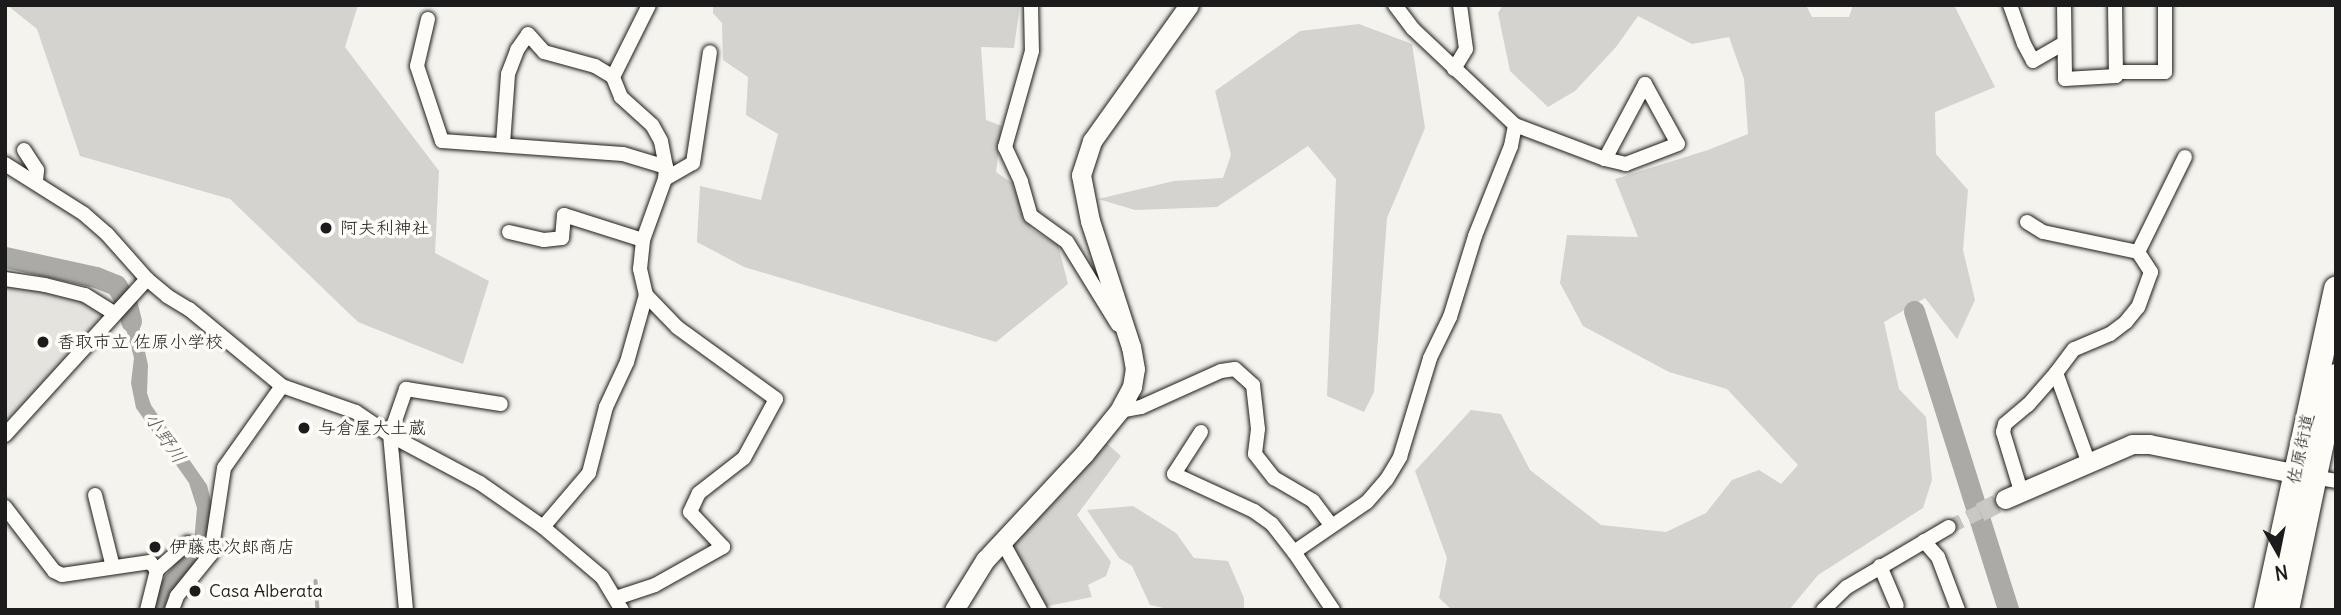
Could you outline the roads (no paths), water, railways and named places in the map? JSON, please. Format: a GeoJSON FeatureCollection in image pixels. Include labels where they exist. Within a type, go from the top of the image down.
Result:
{"type":"FeatureCollection","features":[{"type":"Feature","properties":{"kind":"highway","name":"佐原街道"},"geometry":{"type":"LineString","coordinates":[[2266,610],[2315,477],[2336,289]]}},
{"type":"Feature","properties":{"kind":"highway","name":"佐原街道"},"geometry":{"type":"LineString","coordinates":[[2287,610],[2336,376]]}},
{"type":"Feature","properties":{"kind":"street"},"geometry":{"type":"LineString","coordinates":[[613,77],[649,5]]}},
{"type":"Feature","properties":{"kind":"street"},"geometry":{"type":"LineString","coordinates":[[1031,5],[1032,51],[1005,147],[1021,182],[1031,216],[1066,242],[1131,347]]}},
{"type":"Feature","properties":{"kind":"street"},"geometry":{"type":"LineString","coordinates":[[954,610],[985,560],[1084,454],[1119,411],[1132,387],[1135,369],[1131,347],[1090,221],[1081,175],[1092,141],[1189,5]]}},
{"type":"Feature","properties":{"kind":"street"},"geometry":{"type":"LineString","coordinates":[[1395,5],[1413,29],[1515,125],[1605,159],[1626,164],[1678,144],[1645,84],[1605,159]]}},
{"type":"Feature","properties":{"kind":"street"},"geometry":{"type":"LineString","coordinates":[[1454,69],[1466,49],[1460,5]]}},
{"type":"Feature","properties":{"kind":"street"},"geometry":{"type":"LineString","coordinates":[[2010,5],[2033,61],[2064,43]]}},
{"type":"Feature","properties":{"kind":"street"},"geometry":{"type":"LineString","coordinates":[[2064,5],[2065,79],[2113,79],[2116,72],[2115,5]]}},
{"type":"Feature","properties":{"kind":"street"},"geometry":{"type":"LineString","coordinates":[[2116,72],[2165,72],[2165,5]]}},
{"type":"Feature","properties":{"kind":"street"},"geometry":{"type":"LineString","coordinates":[[428,19],[417,66],[442,141],[623,154],[666,173],[693,163],[710,52]]}},
{"type":"Feature","properties":{"kind":"street"},"geometry":{"type":"LineString","coordinates":[[503,144],[508,74],[517,50],[528,34],[544,52],[595,66],[613,77],[621,97],[652,125],[662,141],[666,173],[643,240],[640,269],[646,295],[627,362],[606,407],[589,473],[543,527]]}},
{"type":"Feature","properties":{"kind":"street"},"geometry":{"type":"LineString","coordinates":[[1294,552],[1331,525],[1345,520],[1367,502],[1387,479],[1400,457],[1430,358],[1450,317],[1475,236],[1511,146],[1515,125]]}},
{"type":"Feature","properties":{"kind":"street"},"geometry":{"type":"LineString","coordinates":[[24,150],[37,170],[36,182]]}},
{"type":"Feature","properties":{"kind":"street"},"geometry":{"type":"LineString","coordinates":[[2138,252],[2185,158]]}},
{"type":"Feature","properties":{"kind":"street"},"geometry":{"type":"LineString","coordinates":[[5,164],[84,214],[107,233],[147,279],[167,296],[190,309],[282,386],[356,412],[390,435],[480,483],[543,527],[602,577],[620,604],[723,547],[690,512],[699,493],[744,458],[776,400],[756,382],[677,327],[646,295]]}},
{"type":"Feature","properties":{"kind":"street"},"geometry":{"type":"LineString","coordinates":[[509,232],[544,240],[562,238],[564,215],[643,240]]}},
{"type":"Feature","properties":{"kind":"street"},"geometry":{"type":"LineString","coordinates":[[2027,222],[2043,232],[2138,252],[2151,272],[2138,307],[2126,322],[2110,334],[2074,349],[2028,405],[2005,424],[2003,432],[2013,495],[2132,444],[2149,444],[2315,477]]}},
{"type":"Feature","properties":{"kind":"street"},"geometry":{"type":"LineString","coordinates":[[5,279],[85,295],[117,309]]}},
{"type":"Feature","properties":{"kind":"street"},"geometry":{"type":"LineString","coordinates":[[5,435],[133,291],[147,279]]}},
{"type":"Feature","properties":{"kind":"street"},"geometry":{"type":"LineString","coordinates":[[1119,411],[1141,407],[1221,371],[1235,369],[1253,385],[1258,429],[1255,454],[1274,478],[1313,501],[1331,525]]}},
{"type":"Feature","properties":{"kind":"street"},"geometry":{"type":"LineString","coordinates":[[2056,373],[2088,461]]}},
{"type":"Feature","properties":{"kind":"street"},"geometry":{"type":"LineString","coordinates":[[172,610],[177,596],[211,554],[224,468],[282,386]]}},
{"type":"Feature","properties":{"kind":"street"},"geometry":{"type":"LineString","coordinates":[[406,610],[390,435],[406,389],[501,404]]}},
{"type":"Feature","properties":{"kind":"street"},"geometry":{"type":"LineString","coordinates":[[1201,432],[1174,474],[1254,510],[1272,524],[1333,610]]}},
{"type":"Feature","properties":{"kind":"street"},"geometry":{"type":"LineString","coordinates":[[95,495],[113,567]]}},
{"type":"Feature","properties":{"kind":"street"},"geometry":{"type":"LineString","coordinates":[[5,507],[54,571],[62,575],[150,562],[157,570]]}},
{"type":"Feature","properties":{"kind":"street"},"geometry":{"type":"LineString","coordinates":[[1823,610],[1847,587],[1949,527]]}},
{"type":"Feature","properties":{"kind":"street"},"geometry":{"type":"LineString","coordinates":[[1002,541],[1040,610]]}},
{"type":"Feature","properties":{"kind":"street"},"geometry":{"type":"LineString","coordinates":[[1923,541],[1938,557],[1958,610]]}},
{"type":"Feature","properties":{"kind":"street"},"geometry":{"type":"LineString","coordinates":[[147,610],[157,570],[188,543]]}},
{"type":"Feature","properties":{"kind":"street"},"geometry":{"type":"LineString","coordinates":[[1880,566],[1897,606]]}},
{"type":"Feature","properties":{"kind":"water"},"geometry":{"type":"Polygon","coordinates":[[[133,299],[148,365],[147,393],[151,405],[207,485],[212,506],[210,534],[202,557],[169,594],[164,610],[152,610],[155,594],[165,576],[194,542],[197,508],[189,483],[136,408],[131,383],[134,358],[121,310],[133,299]]]}},
{"type":"Feature","properties":{"kind":"waterway","name":"小野川"},"geometry":{"type":"LineString","coordinates":[[5,257],[96,277],[116,285],[126,301],[131,321]]}},
{"type":"Feature","properties":{"kind":"waterway"},"geometry":{"type":"LineString","coordinates":[[1914,311],[2008,610]]}},
{"type":"Feature","properties":{"kind":"waterway"},"geometry":{"type":"LineString","coordinates":[[316,581],[318,610]]}},
{"type":"Feature","properties":{"kind":"tunnel"},"geometry":{"type":"LineString","coordinates":[[1980,512],[2005,499]]}},
{"type":"Feature","properties":{"kind":"tunnel"},"geometry":{"type":"LineString","coordinates":[[1949,527],[1980,512]]}},
{"type":"Feature","properties":{"kind":"place","name":"阿夫利神社"},"geometry":{"type":"Point","coordinates":[326,228]}},
{"type":"Feature","properties":{"kind":"place","name":"香取市立 佐原小学校"},"geometry":{"type":"Point","coordinates":[43,342]}},
{"type":"Feature","properties":{"kind":"place","name":"与倉屋大土蔵"},"geometry":{"type":"Point","coordinates":[304,428]}},
{"type":"Feature","properties":{"kind":"place","name":"伊藤忠次郎商店"},"geometry":{"type":"Point","coordinates":[155,547]}},
{"type":"Feature","properties":{"kind":"place","name":"Casa Alberata"},"geometry":{"type":"Point","coordinates":[195,591]}}]}
